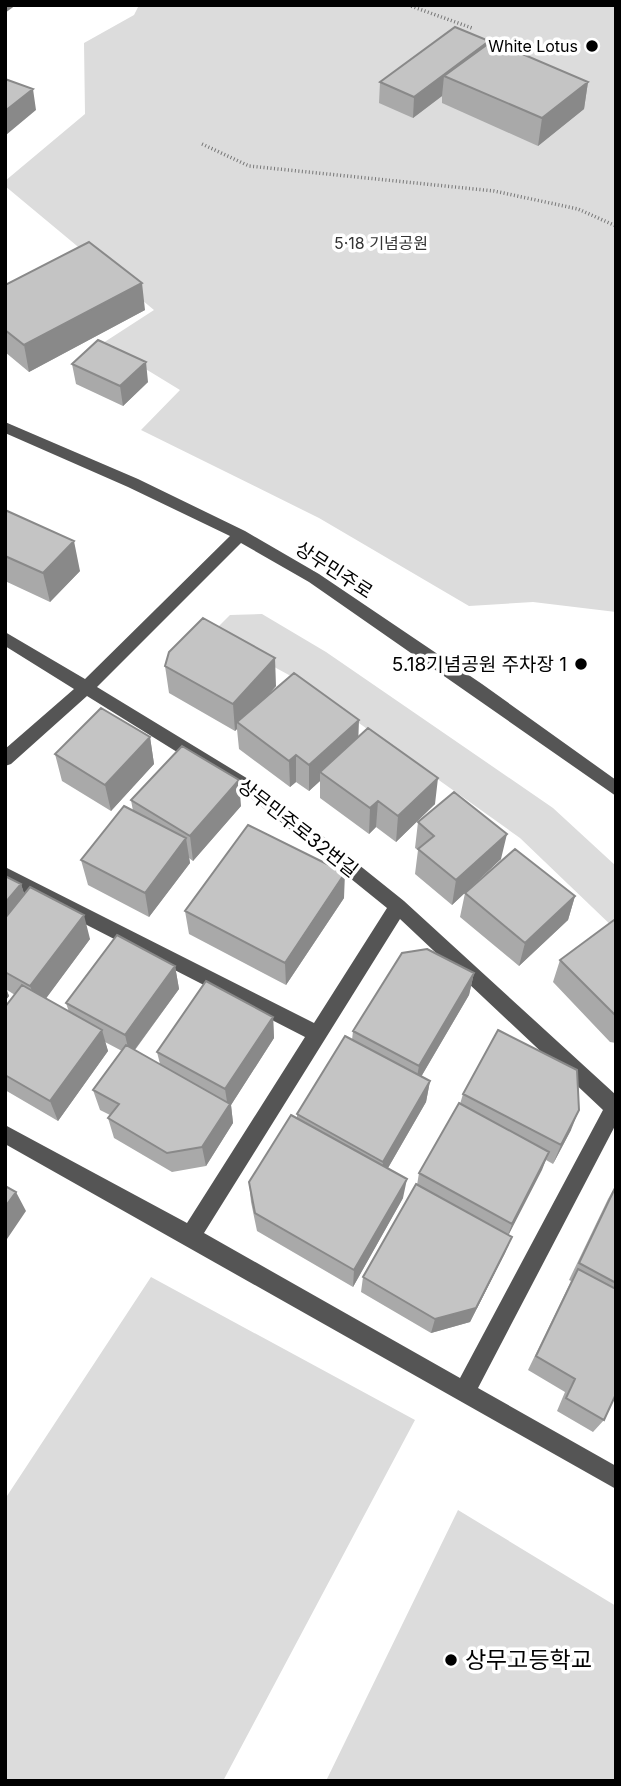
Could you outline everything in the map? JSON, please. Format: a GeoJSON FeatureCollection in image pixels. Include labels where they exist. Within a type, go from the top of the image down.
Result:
{"type":"FeatureCollection","features":[{"type":"Feature","properties":{"kind":"street","name":"상무민주로"},"geometry":{"type":"LineString","coordinates":[[5,427],[133,482],[240,535],[314,578],[476,688],[616,789]]}},
{"type":"Feature","properties":{"kind":"street"},"geometry":{"type":"LineString","coordinates":[[5,759],[87,687],[240,535]]}},
{"type":"Feature","properties":{"kind":"street","name":"상무민주로32번길"},"geometry":{"type":"LineString","coordinates":[[5,638],[257,793],[398,906],[615,1107],[465,1391]]}},
{"type":"Feature","properties":{"kind":"street"},"geometry":{"type":"LineString","coordinates":[[5,874],[318,1034]]}},
{"type":"Feature","properties":{"kind":"street"},"geometry":{"type":"LineString","coordinates":[[190,1236],[398,906]]}},
{"type":"Feature","properties":{"kind":"street"},"geometry":{"type":"LineString","coordinates":[[5,1134],[616,1478]]}},
{"type":"Feature","properties":{"kind":"path"},"geometry":{"type":"LineString","coordinates":[[408,5],[472,28]]}},
{"type":"Feature","properties":{"kind":"path"},"geometry":{"type":"LineString","coordinates":[[202,144],[250,166],[494,191],[578,209],[616,226]]}},
{"type":"Feature","properties":{"kind":"green space","name":"5·18 기념공원"},"geometry":{"type":"Polygon","coordinates":[[[139,5],[616,5],[616,612],[533,602],[469,606],[319,518],[141,430],[180,390],[103,343],[154,310],[5,186],[5,181],[85,114],[84,43],[134,15],[139,5]]]}},
{"type":"Feature","properties":{"kind":"green space"},"geometry":{"type":"Polygon","coordinates":[[[262,614],[326,652],[553,808],[616,866],[616,930],[520,838],[300,681],[212,633],[230,615],[262,614]]]}},
{"type":"Feature","properties":{"kind":"green space"},"geometry":{"type":"Polygon","coordinates":[[[151,1277],[415,1420],[223,1781],[5,1781],[5,1499],[151,1277]]]}},
{"type":"Feature","properties":{"kind":"green space"},"geometry":{"type":"Polygon","coordinates":[[[458,1510],[616,1606],[616,1781],[326,1781],[458,1510]]]}},
{"type":"Feature","properties":{"kind":"building"},"geometry":{"type":"Polygon","coordinates":[[[455,27],[489,41],[414,97],[380,82],[455,27]]]}},
{"type":"Feature","properties":{"kind":"building"},"geometry":{"type":"Polygon","coordinates":[[[492,41],[588,82],[542,118],[444,76],[492,41]]]}},
{"type":"Feature","properties":{"kind":"building"},"geometry":{"type":"Polygon","coordinates":[[[5,79],[33,89],[5,111],[5,79]]]}},
{"type":"Feature","properties":{"kind":"building"},"geometry":{"type":"Polygon","coordinates":[[[89,242],[142,283],[24,345],[5,330],[5,285],[89,242]]]}},
{"type":"Feature","properties":{"kind":"building"},"geometry":{"type":"Polygon","coordinates":[[[98,340],[146,362],[120,386],[72,364],[98,340]]]}},
{"type":"Feature","properties":{"kind":"building"},"geometry":{"type":"Polygon","coordinates":[[[5,510],[74,541],[43,573],[5,556],[5,510]]]}},
{"type":"Feature","properties":{"kind":"building"},"geometry":{"type":"Polygon","coordinates":[[[203,618],[275,658],[233,704],[165,666],[169,652],[203,618]]]}},
{"type":"Feature","properties":{"kind":"building"},"geometry":{"type":"Polygon","coordinates":[[[294,673],[359,720],[309,765],[296,755],[289,761],[237,722],[294,673]]]}},
{"type":"Feature","properties":{"kind":"building"},"geometry":{"type":"Polygon","coordinates":[[[101,708],[150,737],[105,785],[55,754],[101,708]]]}},
{"type":"Feature","properties":{"kind":"building"},"geometry":{"type":"Polygon","coordinates":[[[368,728],[438,778],[398,816],[378,801],[370,808],[320,772],[368,728]]]}},
{"type":"Feature","properties":{"kind":"building"},"geometry":{"type":"Polygon","coordinates":[[[182,746],[239,780],[190,836],[131,800],[182,746]]]}},
{"type":"Feature","properties":{"kind":"building"},"geometry":{"type":"Polygon","coordinates":[[[454,792],[507,834],[456,880],[418,849],[434,836],[418,822],[454,792]]]}},
{"type":"Feature","properties":{"kind":"building"},"geometry":{"type":"Polygon","coordinates":[[[124,806],[186,838],[145,893],[81,860],[124,806]]]}},
{"type":"Feature","properties":{"kind":"building"},"geometry":{"type":"Polygon","coordinates":[[[248,825],[345,873],[285,963],[185,911],[248,825]]]}},
{"type":"Feature","properties":{"kind":"building"},"geometry":{"type":"Polygon","coordinates":[[[515,849],[575,896],[525,943],[465,893],[515,849]]]}},
{"type":"Feature","properties":{"kind":"building"},"geometry":{"type":"Polygon","coordinates":[[[5,876],[21,884],[5,903],[5,876]]]}},
{"type":"Feature","properties":{"kind":"building"},"geometry":{"type":"Polygon","coordinates":[[[30,887],[84,915],[30,986],[5,972],[5,918],[30,887]]]}},
{"type":"Feature","properties":{"kind":"building"},"geometry":{"type":"Polygon","coordinates":[[[614,920],[616,922],[616,1016],[560,960],[614,920]]]}},
{"type":"Feature","properties":{"kind":"building"},"geometry":{"type":"Polygon","coordinates":[[[117,935],[175,966],[125,1035],[66,1003],[117,935]]]}},
{"type":"Feature","properties":{"kind":"building"},"geometry":{"type":"Polygon","coordinates":[[[427,949],[474,973],[419,1066],[353,1031],[402,953],[427,949]]]}},
{"type":"Feature","properties":{"kind":"building"},"geometry":{"type":"Polygon","coordinates":[[[206,981],[273,1017],[225,1089],[157,1052],[206,981]]]}},
{"type":"Feature","properties":{"kind":"building"},"geometry":{"type":"Polygon","coordinates":[[[22,985],[102,1030],[50,1101],[5,1075],[5,1007],[22,985]]]}},
{"type":"Feature","properties":{"kind":"building"},"geometry":{"type":"Polygon","coordinates":[[[498,1030],[577,1070],[579,1110],[561,1145],[463,1094],[498,1030]]]}},
{"type":"Feature","properties":{"kind":"building"},"geometry":{"type":"Polygon","coordinates":[[[345,1036],[430,1081],[383,1162],[297,1114],[345,1036]]]}},
{"type":"Feature","properties":{"kind":"building"},"geometry":{"type":"Polygon","coordinates":[[[126,1045],[230,1104],[202,1147],[167,1153],[108,1118],[119,1104],[93,1090],[126,1045]]]}},
{"type":"Feature","properties":{"kind":"building"},"geometry":{"type":"Polygon","coordinates":[[[459,1103],[549,1152],[512,1224],[419,1173],[459,1103]]]}},
{"type":"Feature","properties":{"kind":"building"},"geometry":{"type":"Polygon","coordinates":[[[291,1115],[407,1179],[354,1270],[255,1213],[249,1182],[291,1115]]]}},
{"type":"Feature","properties":{"kind":"building"},"geometry":{"type":"Polygon","coordinates":[[[416,1184],[512,1237],[476,1308],[435,1319],[363,1277],[416,1184]]]}},
{"type":"Feature","properties":{"kind":"building"},"geometry":{"type":"Polygon","coordinates":[[[5,1186],[16,1192],[5,1207],[5,1186]]]}},
{"type":"Feature","properties":{"kind":"building"},"geometry":{"type":"Polygon","coordinates":[[[616,1186],[616,1283],[579,1263],[616,1186]]]}},
{"type":"Feature","properties":{"kind":"building"},"geometry":{"type":"Polygon","coordinates":[[[578,1269],[616,1289],[616,1394],[604,1420],[566,1398],[575,1379],[536,1356],[578,1269]]]}},
{"type":"Feature","properties":{"kind":"place","name":"White Lotus"},"geometry":{"type":"Point","coordinates":[592,46]}},
{"type":"Feature","properties":{"kind":"place","name":"5.18기념공원 주차장 1"},"geometry":{"type":"Point","coordinates":[581,664]}},
{"type":"Feature","properties":{"kind":"place","name":"상무고등학교"},"geometry":{"type":"Point","coordinates":[451,1660]}}]}
